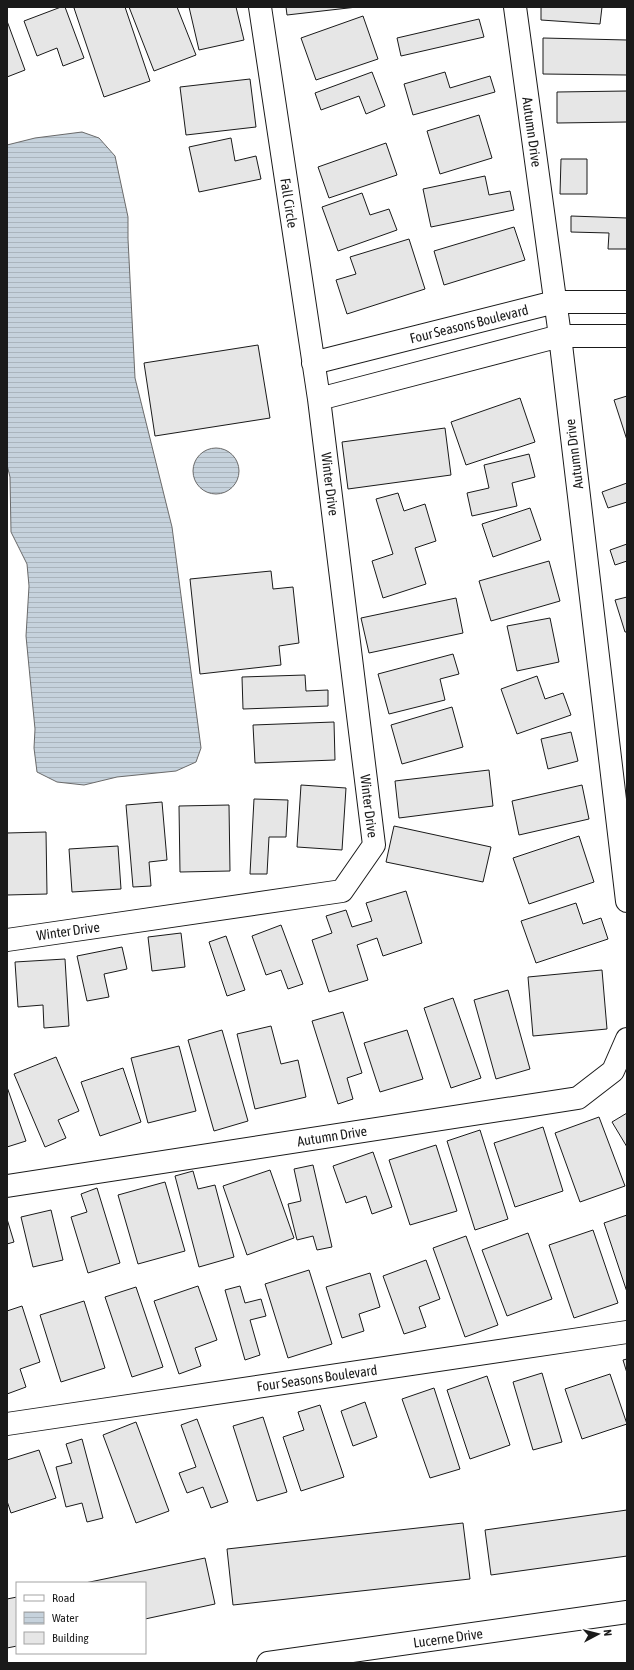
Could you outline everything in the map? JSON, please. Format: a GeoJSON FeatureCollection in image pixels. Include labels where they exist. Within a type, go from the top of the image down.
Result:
{"type":"FeatureCollection","features":[{"type":"Feature","properties":{"kind":"street","name":"Fall Circle"},"geometry":{"type":"LineString","coordinates":[[260,7],[319,399]]}},
{"type":"Feature","properties":{"kind":"street","name":"Autumn Drive"},"geometry":{"type":"LineString","coordinates":[[515,7],[560,336],[627,901]]}},
{"type":"Feature","properties":{"kind":"street","name":"Four Seasons Boulevard"},"geometry":{"type":"LineString","coordinates":[[313,363],[555,302],[627,302]]}},
{"type":"Feature","properties":{"kind":"street"},"geometry":{"type":"LineString","coordinates":[[319,399],[560,336],[627,336]]}},
{"type":"Feature","properties":{"kind":"street","name":"Winter Drive"},"geometry":{"type":"LineString","coordinates":[[7,940],[342,891],[374,845],[319,399]]}},
{"type":"Feature","properties":{"kind":"street","name":"Autumn Drive"},"geometry":{"type":"LineString","coordinates":[[7,1186],[578,1098],[613,1072],[627,1039]]}},
{"type":"Feature","properties":{"kind":"street","name":"Four Seasons Boulevard"},"geometry":{"type":"LineString","coordinates":[[7,1424],[627,1332]]}},
{"type":"Feature","properties":{"kind":"street","name":"Lucerne Drive"},"geometry":{"type":"LineString","coordinates":[[268,1663],[627,1612]]}},
{"type":"Feature","properties":{"kind":"water"},"geometry":{"type":"Polygon","coordinates":[[[82,132],[99,138],[115,156],[128,217],[135,378],[172,527],[201,748],[196,762],[176,771],[117,777],[84,785],[57,782],[37,772],[34,748],[35,729],[26,636],[29,586],[27,564],[11,532],[10,477],[7,465],[7,145],[35,138],[82,132]]]}},
{"type":"Feature","properties":{"kind":"water"},"geometry":{"type":"Polygon","coordinates":[[[216,448],[229,452],[235,458],[239,471],[235,484],[229,490],[216,494],[203,490],[197,484],[193,471],[197,458],[203,452],[216,448]]]}},
{"type":"Feature","properties":{"kind":"building"},"geometry":{"type":"Polygon","coordinates":[[[61,7],[65,7],[84,58],[63,66],[57,48],[37,56],[24,21],[61,7]]]}},
{"type":"Feature","properties":{"kind":"building"},"geometry":{"type":"Polygon","coordinates":[[[125,7],[150,81],[104,97],[74,8],[125,7]]]}},
{"type":"Feature","properties":{"kind":"building"},"geometry":{"type":"Polygon","coordinates":[[[129,7],[177,7],[196,55],[154,71],[129,7]]]}},
{"type":"Feature","properties":{"kind":"building"},"geometry":{"type":"Polygon","coordinates":[[[189,7],[236,7],[244,40],[199,50],[189,7]]]}},
{"type":"Feature","properties":{"kind":"building"},"geometry":{"type":"Polygon","coordinates":[[[286,7],[357,7],[287,15],[286,7]]]}},
{"type":"Feature","properties":{"kind":"building"},"geometry":{"type":"Polygon","coordinates":[[[541,7],[602,7],[600,24],[541,20],[541,7]]]}},
{"type":"Feature","properties":{"kind":"building"},"geometry":{"type":"Polygon","coordinates":[[[363,16],[378,59],[316,80],[301,38],[363,16]]]}},
{"type":"Feature","properties":{"kind":"building"},"geometry":{"type":"Polygon","coordinates":[[[479,19],[484,37],[401,56],[397,38],[479,19]]]}},
{"type":"Feature","properties":{"kind":"building"},"geometry":{"type":"Polygon","coordinates":[[[7,21],[25,70],[7,77],[7,21]]]}},
{"type":"Feature","properties":{"kind":"building"},"geometry":{"type":"Polygon","coordinates":[[[543,38],[627,40],[627,75],[543,74],[543,38]]]}},
{"type":"Feature","properties":{"kind":"building"},"geometry":{"type":"Polygon","coordinates":[[[372,72],[385,106],[366,114],[359,96],[321,110],[315,93],[372,72]]]}},
{"type":"Feature","properties":{"kind":"building"},"geometry":{"type":"Polygon","coordinates":[[[445,72],[450,88],[490,76],[495,92],[413,115],[404,84],[445,72]]]}},
{"type":"Feature","properties":{"kind":"building"},"geometry":{"type":"Polygon","coordinates":[[[250,79],[256,127],[186,135],[180,87],[250,79]]]}},
{"type":"Feature","properties":{"kind":"building"},"geometry":{"type":"Polygon","coordinates":[[[627,91],[627,122],[557,123],[557,92],[627,91]]]}},
{"type":"Feature","properties":{"kind":"building"},"geometry":{"type":"Polygon","coordinates":[[[479,115],[492,158],[440,174],[427,131],[479,115]]]}},
{"type":"Feature","properties":{"kind":"building"},"geometry":{"type":"Polygon","coordinates":[[[231,138],[235,161],[256,156],[261,179],[199,192],[189,147],[231,138]]]}},
{"type":"Feature","properties":{"kind":"building"},"geometry":{"type":"Polygon","coordinates":[[[386,143],[397,175],[329,198],[318,167],[386,143]]]}},
{"type":"Feature","properties":{"kind":"building"},"geometry":{"type":"Polygon","coordinates":[[[561,159],[587,159],[587,194],[560,194],[561,159]]]}},
{"type":"Feature","properties":{"kind":"building"},"geometry":{"type":"Polygon","coordinates":[[[485,176],[489,195],[510,191],[514,210],[431,227],[423,189],[485,176]]]}},
{"type":"Feature","properties":{"kind":"building"},"geometry":{"type":"Polygon","coordinates":[[[362,193],[370,215],[389,209],[397,230],[338,251],[322,207],[362,193]]]}},
{"type":"Feature","properties":{"kind":"building"},"geometry":{"type":"Polygon","coordinates":[[[571,216],[627,218],[627,249],[608,249],[609,233],[571,232],[571,216]]]}},
{"type":"Feature","properties":{"kind":"building"},"geometry":{"type":"Polygon","coordinates":[[[514,227],[525,260],[444,285],[434,251],[514,227]]]}},
{"type":"Feature","properties":{"kind":"building"},"geometry":{"type":"Polygon","coordinates":[[[409,239],[425,289],[347,314],[336,280],[356,274],[350,257],[409,239]]]}},
{"type":"Feature","properties":{"kind":"building"},"geometry":{"type":"Polygon","coordinates":[[[258,345],[270,418],[155,436],[144,363],[258,345]]]}},
{"type":"Feature","properties":{"kind":"building"},"geometry":{"type":"Polygon","coordinates":[[[627,396],[627,440],[614,400],[627,396]]]}},
{"type":"Feature","properties":{"kind":"building"},"geometry":{"type":"Polygon","coordinates":[[[520,398],[535,442],[466,465],[451,422],[520,398]]]}},
{"type":"Feature","properties":{"kind":"building"},"geometry":{"type":"Polygon","coordinates":[[[445,428],[451,475],[348,489],[342,442],[445,428]]]}},
{"type":"Feature","properties":{"kind":"building"},"geometry":{"type":"Polygon","coordinates":[[[529,454],[535,477],[512,483],[517,506],[472,516],[467,493],[489,488],[484,465],[529,454]]]}},
{"type":"Feature","properties":{"kind":"building"},"geometry":{"type":"Polygon","coordinates":[[[627,483],[627,502],[608,508],[602,492],[627,483]]]}},
{"type":"Feature","properties":{"kind":"building"},"geometry":{"type":"Polygon","coordinates":[[[398,493],[404,511],[425,504],[436,541],[415,548],[426,584],[383,598],[372,561],[393,554],[376,499],[398,493]]]}},
{"type":"Feature","properties":{"kind":"building"},"geometry":{"type":"Polygon","coordinates":[[[530,508],[541,540],[493,557],[482,524],[530,508]]]}},
{"type":"Feature","properties":{"kind":"building"},"geometry":{"type":"Polygon","coordinates":[[[627,544],[627,561],[615,565],[610,550],[627,544]]]}},
{"type":"Feature","properties":{"kind":"building"},"geometry":{"type":"Polygon","coordinates":[[[549,561],[560,601],[491,621],[479,581],[549,561]]]}},
{"type":"Feature","properties":{"kind":"building"},"geometry":{"type":"Polygon","coordinates":[[[271,571],[273,589],[293,587],[299,643],[279,646],[281,665],[200,674],[190,579],[271,571]]]}},
{"type":"Feature","properties":{"kind":"building"},"geometry":{"type":"Polygon","coordinates":[[[627,597],[627,632],[625,632],[615,600],[627,597]]]}},
{"type":"Feature","properties":{"kind":"building"},"geometry":{"type":"Polygon","coordinates":[[[456,598],[463,633],[369,653],[361,618],[456,598]]]}},
{"type":"Feature","properties":{"kind":"building"},"geometry":{"type":"Polygon","coordinates":[[[550,618],[559,662],[517,671],[507,626],[550,618]]]}},
{"type":"Feature","properties":{"kind":"building"},"geometry":{"type":"Polygon","coordinates":[[[453,654],[459,674],[440,679],[445,700],[389,714],[378,674],[453,654]]]}},
{"type":"Feature","properties":{"kind":"building"},"geometry":{"type":"Polygon","coordinates":[[[305,675],[306,691],[328,690],[328,706],[243,709],[242,677],[305,675]]]}},
{"type":"Feature","properties":{"kind":"building"},"geometry":{"type":"Polygon","coordinates":[[[537,676],[545,699],[563,693],[571,715],[517,734],[501,689],[537,676]]]}},
{"type":"Feature","properties":{"kind":"building"},"geometry":{"type":"Polygon","coordinates":[[[452,707],[463,747],[402,764],[391,725],[452,707]]]}},
{"type":"Feature","properties":{"kind":"building"},"geometry":{"type":"Polygon","coordinates":[[[334,722],[335,760],[255,763],[253,725],[334,722]]]}},
{"type":"Feature","properties":{"kind":"building"},"geometry":{"type":"Polygon","coordinates":[[[571,732],[578,761],[548,769],[541,739],[571,732]]]}},
{"type":"Feature","properties":{"kind":"building"},"geometry":{"type":"Polygon","coordinates":[[[489,770],[493,806],[399,818],[395,781],[489,770]]]}},
{"type":"Feature","properties":{"kind":"building"},"geometry":{"type":"Polygon","coordinates":[[[301,785],[346,788],[342,850],[297,847],[301,785]]]}},
{"type":"Feature","properties":{"kind":"building"},"geometry":{"type":"Polygon","coordinates":[[[582,785],[589,819],[519,835],[512,801],[582,785]]]}},
{"type":"Feature","properties":{"kind":"building"},"geometry":{"type":"Polygon","coordinates":[[[254,799],[288,800],[286,837],[269,837],[267,874],[250,874],[254,799]]]}},
{"type":"Feature","properties":{"kind":"building"},"geometry":{"type":"Polygon","coordinates":[[[162,802],[167,860],[149,862],[151,886],[133,887],[126,805],[162,802]]]}},
{"type":"Feature","properties":{"kind":"building"},"geometry":{"type":"Polygon","coordinates":[[[229,805],[230,871],[180,872],[179,806],[229,805]]]}},
{"type":"Feature","properties":{"kind":"building"},"geometry":{"type":"Polygon","coordinates":[[[394,826],[491,847],[483,882],[386,862],[394,826]]]}},
{"type":"Feature","properties":{"kind":"building"},"geometry":{"type":"Polygon","coordinates":[[[46,832],[47,894],[7,895],[7,833],[46,832]]]}},
{"type":"Feature","properties":{"kind":"building"},"geometry":{"type":"Polygon","coordinates":[[[579,836],[594,882],[529,904],[513,858],[579,836]]]}},
{"type":"Feature","properties":{"kind":"building"},"geometry":{"type":"Polygon","coordinates":[[[118,846],[121,889],[72,892],[69,849],[118,846]]]}},
{"type":"Feature","properties":{"kind":"building"},"geometry":{"type":"Polygon","coordinates":[[[406,891],[422,943],[383,956],[377,938],[357,945],[368,980],[329,992],[312,940],[332,933],[326,916],[346,910],[352,927],[372,921],[366,903],[406,891]]]}},
{"type":"Feature","properties":{"kind":"building"},"geometry":{"type":"Polygon","coordinates":[[[576,903],[583,924],[601,918],[608,939],[536,963],[521,921],[576,903]]]}},
{"type":"Feature","properties":{"kind":"building"},"geometry":{"type":"Polygon","coordinates":[[[281,925],[303,984],[288,989],[281,970],[266,975],[252,936],[281,925]]]}},
{"type":"Feature","properties":{"kind":"building"},"geometry":{"type":"Polygon","coordinates":[[[181,933],[185,967],[152,971],[148,937],[181,933]]]}},
{"type":"Feature","properties":{"kind":"building"},"geometry":{"type":"Polygon","coordinates":[[[226,936],[245,990],[227,996],[209,942],[226,936]]]}},
{"type":"Feature","properties":{"kind":"building"},"geometry":{"type":"Polygon","coordinates":[[[122,947],[127,969],[104,974],[109,997],[87,1001],[77,956],[122,947]]]}},
{"type":"Feature","properties":{"kind":"building"},"geometry":{"type":"Polygon","coordinates":[[[65,959],[69,1026],[44,1028],[43,1005],[18,1007],[15,962],[65,959]]]}},
{"type":"Feature","properties":{"kind":"building"},"geometry":{"type":"Polygon","coordinates":[[[602,970],[607,1029],[533,1036],[528,977],[602,970]]]}},
{"type":"Feature","properties":{"kind":"building"},"geometry":{"type":"Polygon","coordinates":[[[508,990],[530,1069],[496,1079],[474,1000],[508,990]]]}},
{"type":"Feature","properties":{"kind":"building"},"geometry":{"type":"Polygon","coordinates":[[[453,998],[481,1078],[451,1088],[424,1008],[453,998]]]}},
{"type":"Feature","properties":{"kind":"building"},"geometry":{"type":"Polygon","coordinates":[[[343,1012],[362,1073],[347,1078],[353,1099],[338,1104],[312,1021],[343,1012]]]}},
{"type":"Feature","properties":{"kind":"building"},"geometry":{"type":"Polygon","coordinates":[[[271,1026],[281,1064],[298,1060],[306,1097],[255,1109],[237,1034],[271,1026]]]}},
{"type":"Feature","properties":{"kind":"building"},"geometry":{"type":"Polygon","coordinates":[[[222,1030],[248,1121],[214,1131],[188,1040],[222,1030]]]}},
{"type":"Feature","properties":{"kind":"building"},"geometry":{"type":"Polygon","coordinates":[[[407,1030],[423,1079],[380,1092],[364,1043],[407,1030]]]}},
{"type":"Feature","properties":{"kind":"building"},"geometry":{"type":"Polygon","coordinates":[[[179,1046],[196,1111],[148,1123],[131,1058],[179,1046]]]}},
{"type":"Feature","properties":{"kind":"building"},"geometry":{"type":"Polygon","coordinates":[[[56,1057],[79,1111],[58,1120],[66,1138],[45,1147],[14,1074],[56,1057]]]}},
{"type":"Feature","properties":{"kind":"building"},"geometry":{"type":"Polygon","coordinates":[[[123,1068],[141,1122],[100,1136],[81,1082],[123,1068]]]}},
{"type":"Feature","properties":{"kind":"building"},"geometry":{"type":"Polygon","coordinates":[[[7,1087],[26,1141],[7,1147],[7,1087]]]}},
{"type":"Feature","properties":{"kind":"building"},"geometry":{"type":"Polygon","coordinates":[[[627,1113],[627,1147],[612,1122],[627,1113]]]}},
{"type":"Feature","properties":{"kind":"building"},"geometry":{"type":"Polygon","coordinates":[[[599,1117],[625,1186],[580,1202],[555,1133],[599,1117]]]}},
{"type":"Feature","properties":{"kind":"building"},"geometry":{"type":"Polygon","coordinates":[[[543,1127],[563,1191],[515,1207],[494,1143],[543,1127]]]}},
{"type":"Feature","properties":{"kind":"building"},"geometry":{"type":"Polygon","coordinates":[[[480,1130],[508,1219],[475,1230],[447,1141],[480,1130]]]}},
{"type":"Feature","properties":{"kind":"building"},"geometry":{"type":"Polygon","coordinates":[[[436,1145],[457,1211],[410,1225],[389,1160],[436,1145]]]}},
{"type":"Feature","properties":{"kind":"building"},"geometry":{"type":"Polygon","coordinates":[[[373,1152],[392,1207],[372,1214],[366,1196],[346,1203],[333,1166],[373,1152]]]}},
{"type":"Feature","properties":{"kind":"building"},"geometry":{"type":"Polygon","coordinates":[[[313,1165],[332,1247],[317,1250],[313,1236],[297,1240],[288,1204],[301,1201],[294,1169],[313,1165]]]}},
{"type":"Feature","properties":{"kind":"building"},"geometry":{"type":"Polygon","coordinates":[[[270,1170],[294,1238],[247,1255],[223,1186],[270,1170]]]}},
{"type":"Feature","properties":{"kind":"building"},"geometry":{"type":"Polygon","coordinates":[[[193,1171],[198,1189],[215,1185],[234,1257],[199,1267],[175,1176],[193,1171]]]}},
{"type":"Feature","properties":{"kind":"building"},"geometry":{"type":"Polygon","coordinates":[[[165,1182],[185,1251],[138,1264],[118,1195],[165,1182]]]}},
{"type":"Feature","properties":{"kind":"building"},"geometry":{"type":"Polygon","coordinates":[[[97,1188],[120,1263],[88,1273],[71,1217],[87,1212],[81,1194],[97,1188]]]}},
{"type":"Feature","properties":{"kind":"building"},"geometry":{"type":"Polygon","coordinates":[[[51,1210],[63,1260],[33,1267],[21,1217],[51,1210]]]}},
{"type":"Feature","properties":{"kind":"building"},"geometry":{"type":"Polygon","coordinates":[[[627,1215],[627,1292],[604,1223],[627,1215]]]}},
{"type":"Feature","properties":{"kind":"building"},"geometry":{"type":"Polygon","coordinates":[[[7,1219],[14,1242],[7,1244],[7,1219]]]}},
{"type":"Feature","properties":{"kind":"building"},"geometry":{"type":"Polygon","coordinates":[[[593,1230],[618,1303],[574,1318],[549,1245],[593,1230]]]}},
{"type":"Feature","properties":{"kind":"building"},"geometry":{"type":"Polygon","coordinates":[[[528,1233],[552,1299],[507,1316],[482,1250],[528,1233]]]}},
{"type":"Feature","properties":{"kind":"building"},"geometry":{"type":"Polygon","coordinates":[[[466,1236],[498,1325],[465,1337],[433,1248],[466,1236]]]}},
{"type":"Feature","properties":{"kind":"building"},"geometry":{"type":"Polygon","coordinates":[[[426,1260],[440,1299],[419,1307],[426,1327],[404,1334],[383,1276],[426,1260]]]}},
{"type":"Feature","properties":{"kind":"building"},"geometry":{"type":"Polygon","coordinates":[[[309,1270],[332,1344],[288,1358],[265,1284],[309,1270]]]}},
{"type":"Feature","properties":{"kind":"building"},"geometry":{"type":"Polygon","coordinates":[[[370,1273],[380,1307],[359,1314],[364,1331],[342,1338],[326,1287],[370,1273]]]}},
{"type":"Feature","properties":{"kind":"building"},"geometry":{"type":"Polygon","coordinates":[[[198,1286],[217,1340],[195,1348],[201,1366],[179,1374],[154,1301],[198,1286]]]}},
{"type":"Feature","properties":{"kind":"building"},"geometry":{"type":"Polygon","coordinates":[[[240,1286],[245,1303],[261,1299],[266,1316],[250,1320],[260,1355],[245,1360],[225,1290],[240,1286]]]}},
{"type":"Feature","properties":{"kind":"building"},"geometry":{"type":"Polygon","coordinates":[[[136,1287],[163,1367],[132,1377],[105,1297],[136,1287]]]}},
{"type":"Feature","properties":{"kind":"building"},"geometry":{"type":"Polygon","coordinates":[[[84,1301],[105,1368],[61,1382],[40,1315],[84,1301]]]}},
{"type":"Feature","properties":{"kind":"building"},"geometry":{"type":"Polygon","coordinates":[[[22,1306],[40,1362],[20,1369],[26,1387],[7,1394],[7,1311],[22,1306]]]}},
{"type":"Feature","properties":{"kind":"building"},"geometry":{"type":"Polygon","coordinates":[[[627,1359],[627,1373],[623,1360],[627,1359]]]}},
{"type":"Feature","properties":{"kind":"building"},"geometry":{"type":"Polygon","coordinates":[[[542,1373],[562,1442],[533,1450],[513,1382],[542,1373]]]}},
{"type":"Feature","properties":{"kind":"building"},"geometry":{"type":"Polygon","coordinates":[[[610,1374],[627,1424],[582,1439],[565,1389],[610,1374]]]}},
{"type":"Feature","properties":{"kind":"building"},"geometry":{"type":"Polygon","coordinates":[[[487,1376],[510,1445],[470,1459],[447,1390],[487,1376]]]}},
{"type":"Feature","properties":{"kind":"building"},"geometry":{"type":"Polygon","coordinates":[[[434,1388],[460,1469],[430,1478],[402,1399],[434,1388]]]}},
{"type":"Feature","properties":{"kind":"building"},"geometry":{"type":"Polygon","coordinates":[[[365,1402],[377,1437],[353,1446],[341,1411],[365,1402]]]}},
{"type":"Feature","properties":{"kind":"building"},"geometry":{"type":"Polygon","coordinates":[[[320,1405],[344,1477],[301,1491],[283,1437],[304,1430],[298,1412],[320,1405]]]}},
{"type":"Feature","properties":{"kind":"building"},"geometry":{"type":"Polygon","coordinates":[[[263,1417],[287,1492],[257,1501],[233,1426],[263,1417]]]}},
{"type":"Feature","properties":{"kind":"building"},"geometry":{"type":"Polygon","coordinates":[[[197,1419],[228,1502],[211,1508],[203,1487],[187,1493],[179,1473],[196,1467],[181,1425],[197,1419]]]}},
{"type":"Feature","properties":{"kind":"building"},"geometry":{"type":"Polygon","coordinates":[[[136,1422],[169,1511],[136,1523],[103,1435],[136,1422]]]}},
{"type":"Feature","properties":{"kind":"building"},"geometry":{"type":"Polygon","coordinates":[[[82,1439],[103,1518],[87,1522],[82,1503],[66,1507],[56,1467],[72,1463],[66,1444],[82,1439]]]}},
{"type":"Feature","properties":{"kind":"building"},"geometry":{"type":"Polygon","coordinates":[[[39,1450],[56,1498],[11,1513],[7,1501],[7,1460],[39,1450]]]}},
{"type":"Feature","properties":{"kind":"building"},"geometry":{"type":"Polygon","coordinates":[[[627,1510],[627,1556],[491,1575],[485,1530],[627,1510]]]}},
{"type":"Feature","properties":{"kind":"building"},"geometry":{"type":"Polygon","coordinates":[[[463,1523],[470,1579],[233,1605],[227,1549],[463,1523]]]}},
{"type":"Feature","properties":{"kind":"building"},"geometry":{"type":"Polygon","coordinates":[[[205,1558],[215,1604],[146,1619],[146,1582],[90,1582],[205,1558]]]}},
{"type":"Feature","properties":{"kind":"building"},"geometry":{"type":"Polygon","coordinates":[[[16,1597],[16,1646],[7,1648],[7,1599],[16,1597]]]}}]}
